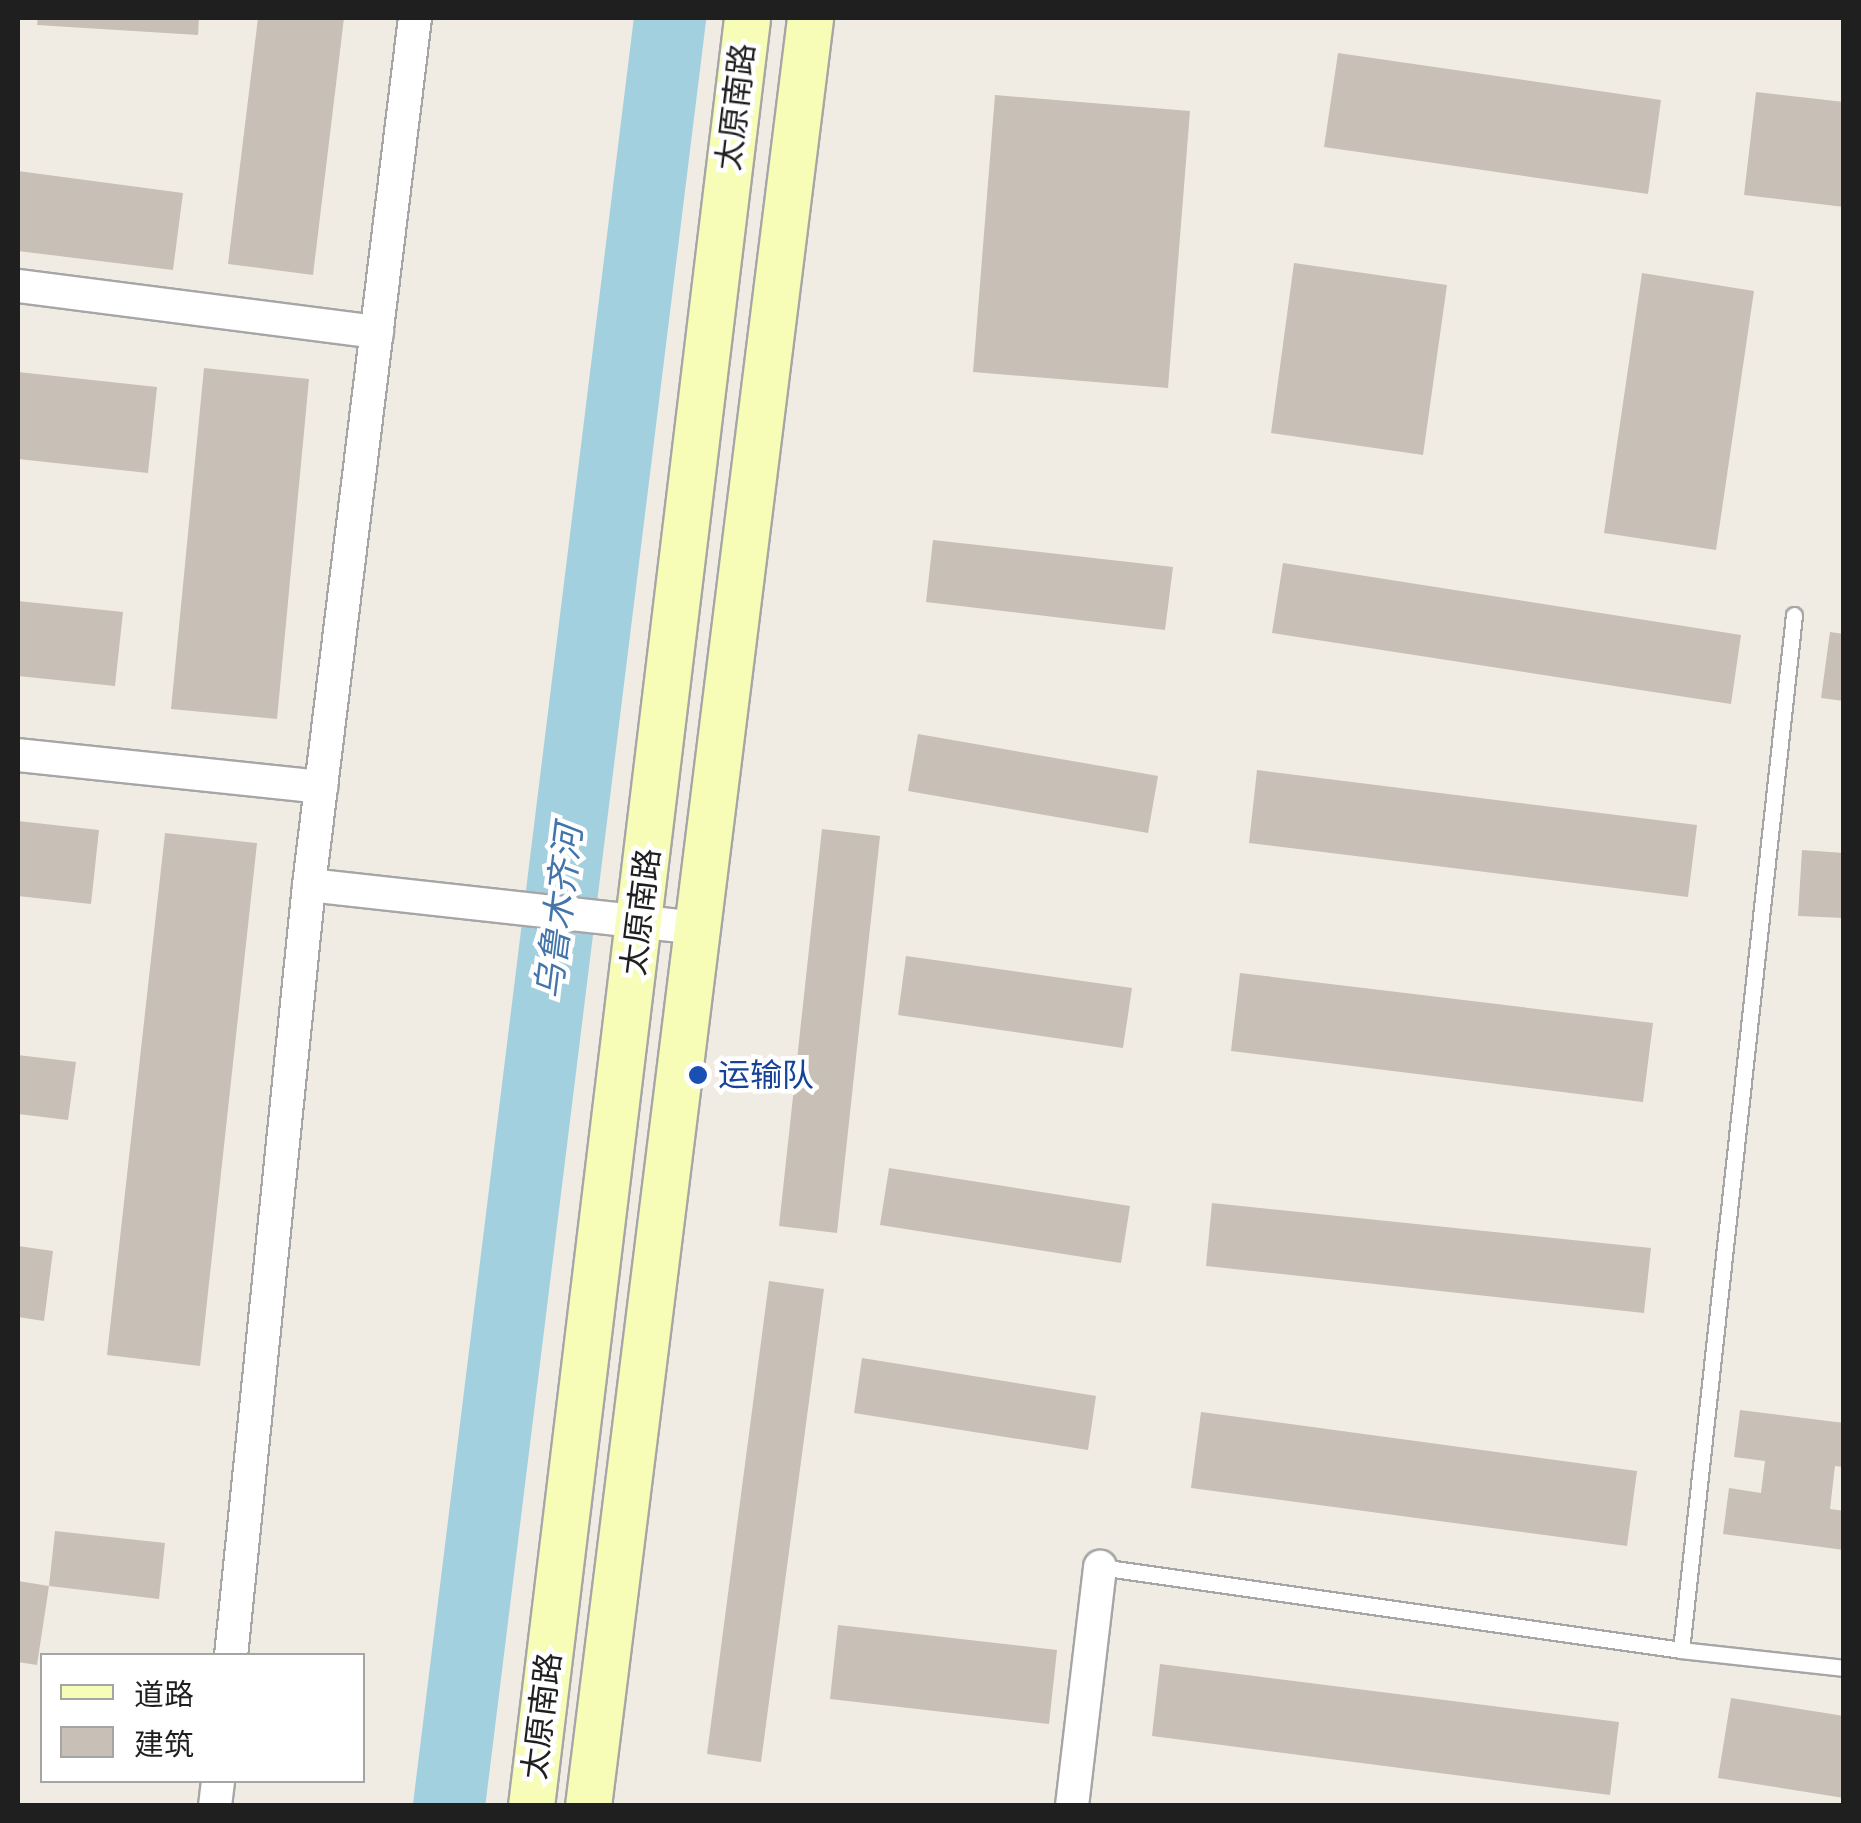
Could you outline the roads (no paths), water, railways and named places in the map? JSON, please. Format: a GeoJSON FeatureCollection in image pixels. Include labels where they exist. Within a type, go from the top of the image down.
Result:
{"type":"FeatureCollection","features":[{"type":"Feature","properties":{"kind":"main road","name":"太原南路"},"geometry":{"type":"LineString","coordinates":[[531,1806],[619,918],[747,18]]}},
{"type":"Feature","properties":{"kind":"main road"},"geometry":{"type":"LineString","coordinates":[[588,1806],[810,18]]}},
{"type":"Feature","properties":{"kind":"street"},"geometry":{"type":"LineString","coordinates":[[231,1653],[320,787],[415,18]]}},
{"type":"Feature","properties":{"kind":"street"},"geometry":{"type":"LineString","coordinates":[[18,286],[376,332]]}},
{"type":"Feature","properties":{"kind":"street"},"geometry":{"type":"LineString","coordinates":[[18,755],[320,787]]}},
{"type":"Feature","properties":{"kind":"street"},"geometry":{"type":"LineString","coordinates":[[309,885],[510,904],[697,928]]}},
{"type":"Feature","properties":{"kind":"street"},"geometry":{"type":"LineString","coordinates":[[1072,1806],[1100,1567]]}},
{"type":"Feature","properties":{"kind":"lane"},"geometry":{"type":"LineString","coordinates":[[1681,1650],[1794,615]]}},
{"type":"Feature","properties":{"kind":"lane"},"geometry":{"type":"LineString","coordinates":[[1100,1567],[1681,1650],[1844,1668]]}},
{"type":"Feature","properties":{"kind":"waterway","name":"乌鲁木齐河"},"geometry":{"type":"LineString","coordinates":[[449,1806],[670,18]]}},
{"type":"Feature","properties":{"kind":"place","name":"运输队"},"geometry":{"type":"Point","coordinates":[698,1075]}}]}
